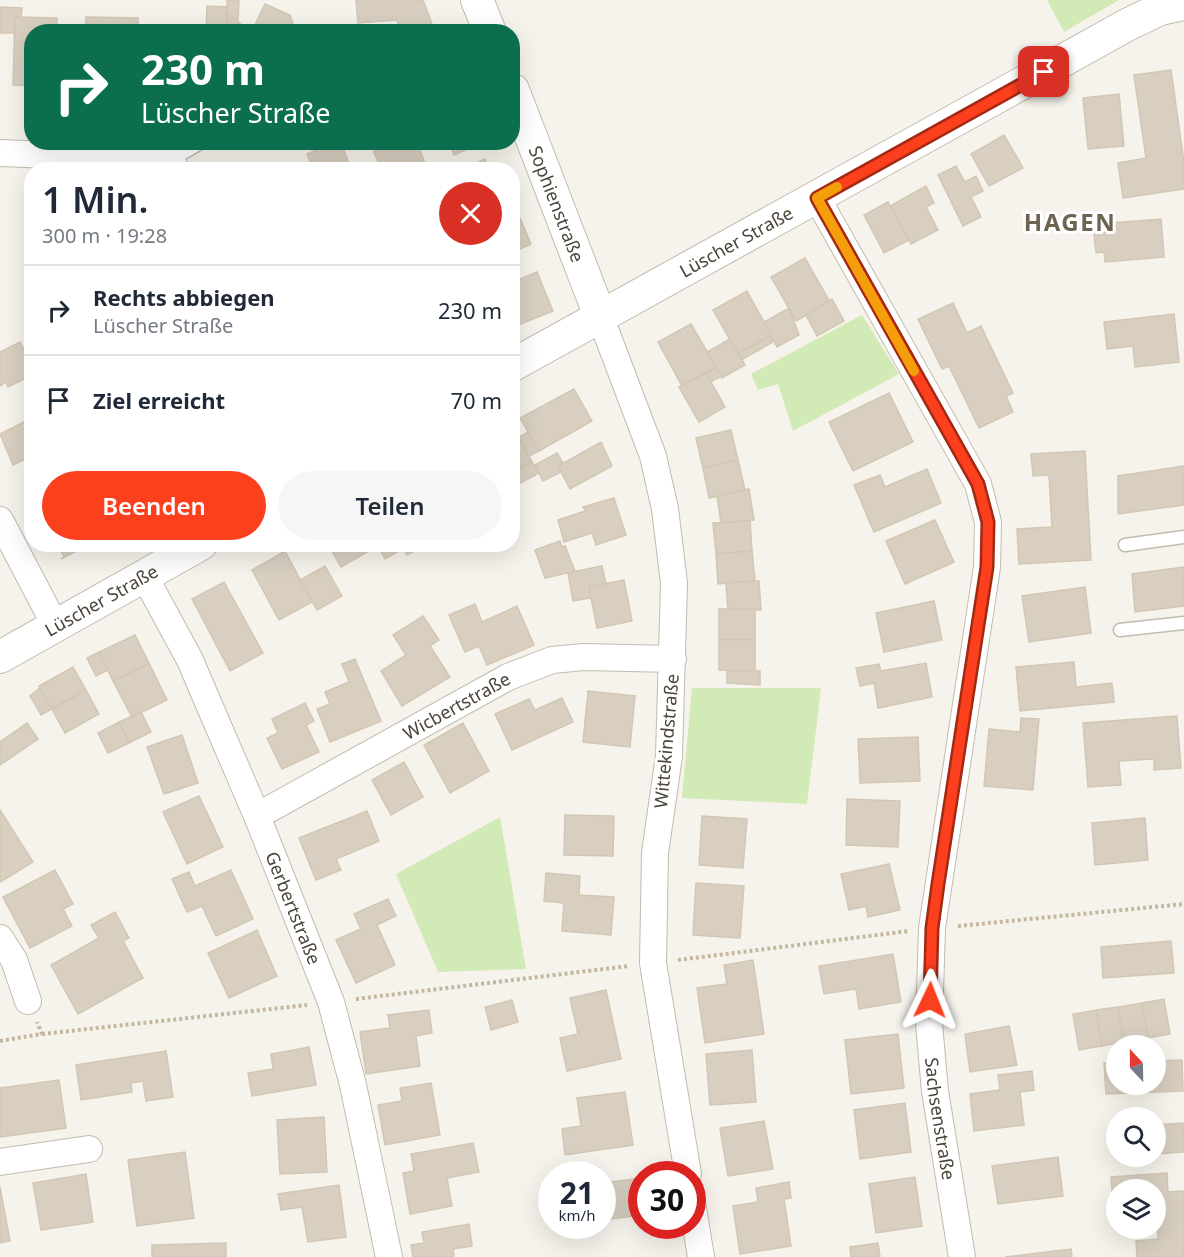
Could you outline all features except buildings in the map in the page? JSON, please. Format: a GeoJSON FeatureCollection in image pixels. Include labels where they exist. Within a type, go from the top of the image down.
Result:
{"type":"FeatureCollection","features":[{"type":"Feature","properties":{"kind":"street"},"geometry":{"type":"LineString","coordinates":[[477,0],[487,24]]}},
{"type":"Feature","properties":{"kind":"street","name":"Lüscher Straße"},"geometry":{"type":"LineString","coordinates":[[520,361],[1127,26],[1160,9],[1184,4]]}},
{"type":"Feature","properties":{"kind":"street","name":"Sophienstraße"},"geometry":{"type":"LineString","coordinates":[[520,108],[600,316]]}},
{"type":"Feature","properties":{"kind":"street"},"geometry":{"type":"LineString","coordinates":[[0,153],[130,162]]}},
{"type":"Feature","properties":{"kind":"street","name":"Sachsenstraße"},"geometry":{"type":"LineString","coordinates":[[817,198],[978,484],[988,522],[987,567],[932,928],[929,1024],[935,1091],[962,1257]]}},
{"type":"Feature","properties":{"kind":"street","name":"Wittekindstraße"},"geometry":{"type":"LineString","coordinates":[[600,316],[653,456],[665,508],[674,583],[669,756],[655,853],[654,963],[686,1161]]}},
{"type":"Feature","properties":{"kind":"street"},"geometry":{"type":"LineString","coordinates":[[0,520],[56,627]]}},
{"type":"Feature","properties":{"kind":"street","name":"Lüscher Straße"},"geometry":{"type":"LineString","coordinates":[[0,657],[187,552]]}},
{"type":"Feature","properties":{"kind":"street","name":"Gerbertstraße"},"geometry":{"type":"LineString","coordinates":[[145,577],[190,660],[257,816],[331,1002],[353,1084],[389,1257]]}},
{"type":"Feature","properties":{"kind":"street","name":"Wicbertstraße"},"geometry":{"type":"LineString","coordinates":[[257,816],[508,677],[552,660],[584,657],[673,659]]}},
{"type":"Feature","properties":{"kind":"street"},"geometry":{"type":"LineString","coordinates":[[0,938],[14,960],[28,1002]]}},
{"type":"Feature","properties":{"kind":"street"},"geometry":{"type":"LineString","coordinates":[[0,1161],[89,1149]]}},
{"type":"Feature","properties":{"kind":"street"},"geometry":{"type":"LineString","coordinates":[[698,1239],[701,1257]]}},
{"type":"Feature","properties":{"kind":"lane"},"geometry":{"type":"LineString","coordinates":[[177,162],[192,150]]}},
{"type":"Feature","properties":{"kind":"lane"},"geometry":{"type":"LineString","coordinates":[[1125,545],[1184,537]]}},
{"type":"Feature","properties":{"kind":"lane"},"geometry":{"type":"LineString","coordinates":[[1120,630],[1184,623]]}},
{"type":"Feature","properties":{"kind":"path"},"geometry":{"type":"LineString","coordinates":[[0,1041],[42,1034],[331,1002],[932,928],[1184,904]]}},
{"type":"Feature","properties":{"kind":"path"},"geometry":{"type":"LineString","coordinates":[[28,1002],[42,1034]]}},
{"type":"Feature","properties":{"kind":"green space"},"geometry":{"type":"Polygon","coordinates":[[[1047,0],[1119,0],[1064,32],[1047,0]]]}},
{"type":"Feature","properties":{"kind":"green space"},"geometry":{"type":"Polygon","coordinates":[[[862,315],[899,374],[793,431],[778,384],[758,390],[751,374],[862,315]]]}},
{"type":"Feature","properties":{"kind":"green space"},"geometry":{"type":"Polygon","coordinates":[[[692,688],[821,688],[807,804],[682,798],[692,688]]]}},
{"type":"Feature","properties":{"kind":"green space"},"geometry":{"type":"Polygon","coordinates":[[[500,817],[526,969],[438,972],[396,874],[500,817]]]}},
{"type":"Feature","properties":{"kind":"slow traffic"},"geometry":{"type":"LineString","coordinates":[[837,187],[817,198],[914,371]]}},
{"type":"Feature","properties":{"kind":"district","name":"HAGEN"},"geometry":{"type":"Point","coordinates":[1070,221]}},
{"type":"Feature","properties":{"kind":"route"},"geometry":{"type":"LineString","coordinates":[[930,1000],[932,928],[987,567],[988,522],[978,484],[817,198],[1044,72]]}}]}
